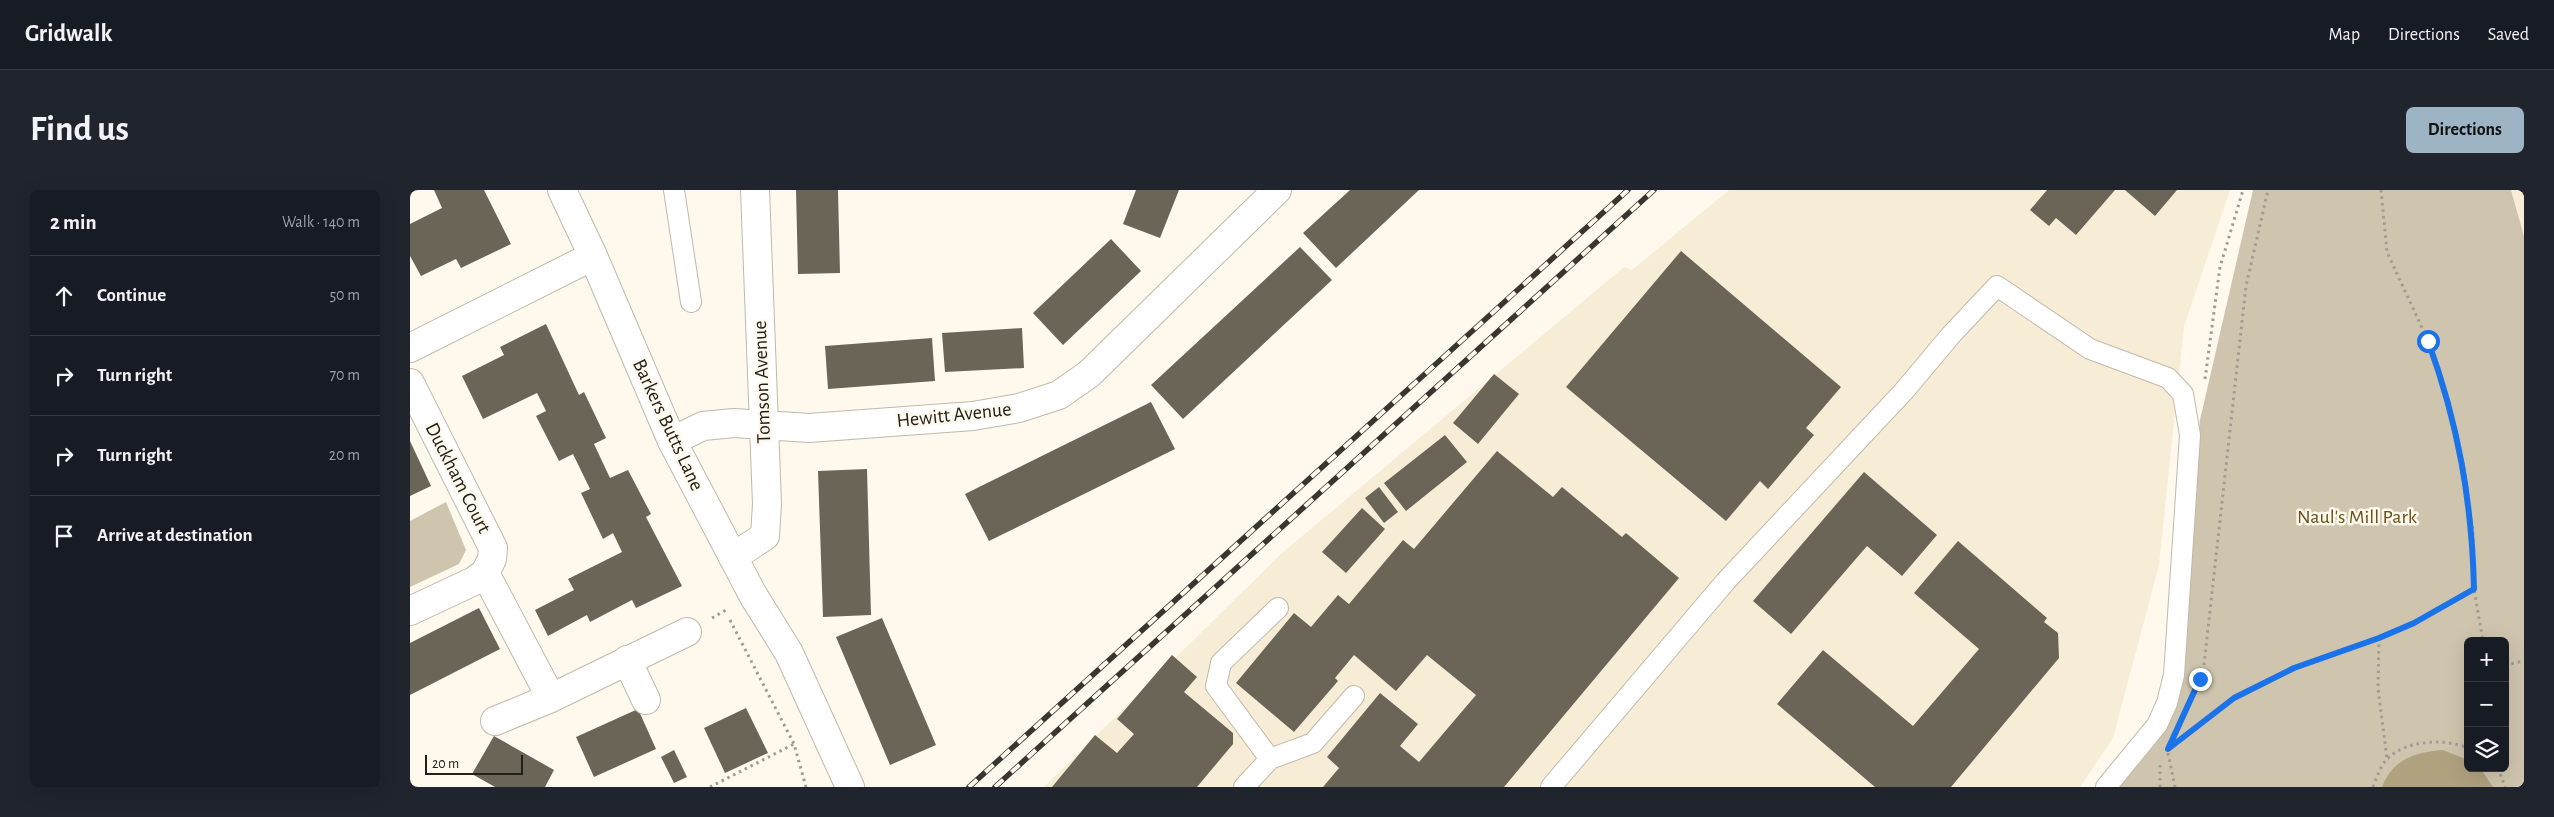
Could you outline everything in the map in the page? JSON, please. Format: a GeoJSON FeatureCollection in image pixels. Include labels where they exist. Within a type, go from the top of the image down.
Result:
{"type":"FeatureCollection","features":[{"type":"Feature","properties":{"kind":"street","name":"Tomson Avenue"},"geometry":{"type":"LineString","coordinates":[[733,556],[765,536],[767,504],[755,190]]}},
{"type":"Feature","properties":{"kind":"street","name":"Hewitt Avenue"},"geometry":{"type":"LineString","coordinates":[[672,441],[703,426],[734,423],[809,428],[973,416],[1020,408],[1059,395],[1089,374],[1251,200],[1277,190]]}},
{"type":"Feature","properties":{"kind":"street","name":"Barkers Butts Lane"},"geometry":{"type":"LineString","coordinates":[[568,192],[593,256],[672,441],[753,595],[790,652],[850,787]]}},
{"type":"Feature","properties":{"kind":"street"},"geometry":{"type":"LineString","coordinates":[[410,348],[593,256]]}},
{"type":"Feature","properties":{"kind":"street","name":"Duckham Court"},"geometry":{"type":"LineString","coordinates":[[410,383],[493,548],[492,559],[485,573]]}},
{"type":"Feature","properties":{"kind":"street"},"geometry":{"type":"LineString","coordinates":[[410,611],[485,573],[551,698]]}},
{"type":"Feature","properties":{"kind":"street"},"geometry":{"type":"LineString","coordinates":[[496,720],[551,698],[686,632]]}},
{"type":"Feature","properties":{"kind":"street"},"geometry":{"type":"LineString","coordinates":[[627,660],[646,700]]}},
{"type":"Feature","properties":{"kind":"lane"},"geometry":{"type":"LineString","coordinates":[[674,190],[692,302]]}},
{"type":"Feature","properties":{"kind":"lane"},"geometry":{"type":"LineString","coordinates":[[1551,787],[1726,581],[1904,391],[1951,335],[1997,286],[2090,349],[2168,378],[2183,394],[2187,412],[2190,434],[2174,675],[2168,703],[2157,725],[2106,787]]}},
{"type":"Feature","properties":{"kind":"lane"},"geometry":{"type":"LineString","coordinates":[[1270,759],[1216,686],[1221,663],[1278,608]]}},
{"type":"Feature","properties":{"kind":"lane"},"geometry":{"type":"LineString","coordinates":[[1244,787],[1270,759],[1313,743],[1354,696]]}},
{"type":"Feature","properties":{"kind":"path"},"geometry":{"type":"LineString","coordinates":[[2202,671],[2206,654],[2222,487],[2246,286],[2268,190]]}},
{"type":"Feature","properties":{"kind":"path"},"geometry":{"type":"LineString","coordinates":[[2381,190],[2387,252],[2428,341],[2445,388],[2464,468],[2473,534],[2474,589],[2482,637]]}},
{"type":"Feature","properties":{"kind":"path"},"geometry":{"type":"LineString","coordinates":[[2181,738],[2234,698],[2294,668],[2379,638],[2444,608],[2474,589]]}},
{"type":"Feature","properties":{"kind":"path"},"geometry":{"type":"LineString","coordinates":[[2379,638],[2378,688],[2387,759]]}},
{"type":"Feature","properties":{"kind":"path"},"geometry":{"type":"LineString","coordinates":[[2509,664],[2524,661]]}},
{"type":"Feature","properties":{"kind":"path"},"geometry":{"type":"LineString","coordinates":[[2373,787],[2387,759],[2408,747],[2430,742],[2458,744],[2464,746]]}},
{"type":"Feature","properties":{"kind":"path"},"geometry":{"type":"LineString","coordinates":[[710,787],[794,744],[806,787]]}},
{"type":"Feature","properties":{"kind":"path"},"geometry":{"type":"LineString","coordinates":[[2155,772],[2168,749],[2175,787]]}},
{"type":"Feature","properties":{"kind":"path"},"geometry":{"type":"LineString","coordinates":[[2160,764],[2160,787]]}},
{"type":"Feature","properties":{"kind":"path"},"geometry":{"type":"LineString","coordinates":[[2499,772],[2505,787]]}},
{"type":"Feature","properties":{"kind":"shaded area"},"geometry":{"type":"Polygon","coordinates":[[[1729,190],[2230,190],[2184,327],[2159,565],[2113,738],[2080,787],[1044,787],[1282,553],[1624,267],[1632,270],[1729,190]]]}},
{"type":"Feature","properties":{"kind":"shaded area"},"geometry":{"type":"Polygon","coordinates":[[[2511,190],[2524,190],[2524,236],[2511,190]]]}},
{"type":"Feature","properties":{"kind":"shaded area"},"geometry":{"type":"Polygon","coordinates":[[[2443,750],[2464,758],[2464,772],[2483,772],[2493,787],[2382,787],[2392,770],[2399,764],[2414,755],[2443,750]]]}},
{"type":"Feature","properties":{"kind":"green space","name":"Naul's Mill Park"},"geometry":{"type":"Polygon","coordinates":[[[2253,190],[2511,190],[2524,236],[2524,787],[2117,787],[2153,718],[2184,579],[2200,420],[2253,190]]]}},
{"type":"Feature","properties":{"kind":"green space"},"geometry":{"type":"Polygon","coordinates":[[[446,502],[466,550],[459,564],[410,587],[410,521],[446,502]]]}},
{"type":"Feature","properties":{"kind":"building"},"geometry":{"type":"Polygon","coordinates":[[[434,190],[484,190],[511,244],[461,268],[456,259],[421,276],[410,256],[410,224],[442,208],[434,190]]]}},
{"type":"Feature","properties":{"kind":"building"},"geometry":{"type":"Polygon","coordinates":[[[796,190],[838,190],[840,273],[798,274],[796,190]]]}},
{"type":"Feature","properties":{"kind":"building"},"geometry":{"type":"Polygon","coordinates":[[[1136,190],[1179,190],[1160,238],[1123,224],[1136,190]]]}},
{"type":"Feature","properties":{"kind":"building"},"geometry":{"type":"Polygon","coordinates":[[[1350,190],[1419,190],[1336,268],[1303,233],[1350,190]]]}},
{"type":"Feature","properties":{"kind":"building"},"geometry":{"type":"Polygon","coordinates":[[[2047,190],[2115,190],[2076,235],[2056,218],[2049,226],[2030,210],[2047,190]]]}},
{"type":"Feature","properties":{"kind":"building"},"geometry":{"type":"Polygon","coordinates":[[[2125,190],[2177,190],[2155,216],[2125,190]]]}},
{"type":"Feature","properties":{"kind":"building"},"geometry":{"type":"Polygon","coordinates":[[[1111,239],[1141,271],[1063,345],[1033,313],[1111,239]]]}},
{"type":"Feature","properties":{"kind":"building"},"geometry":{"type":"Polygon","coordinates":[[[1300,247],[1332,280],[1183,419],[1151,385],[1300,247]]]}},
{"type":"Feature","properties":{"kind":"building"},"geometry":{"type":"Polygon","coordinates":[[[1681,251],[1841,387],[1806,428],[1814,435],[1768,489],[1760,481],[1726,521],[1566,387],[1681,251]]]}},
{"type":"Feature","properties":{"kind":"building"},"geometry":{"type":"Polygon","coordinates":[[[546,324],[579,395],[584,392],[606,438],[594,444],[610,478],[628,470],[651,514],[646,517],[682,586],[636,608],[632,600],[590,622],[587,615],[548,636],[535,610],[574,590],[568,579],[622,552],[613,533],[603,539],[581,493],[590,489],[573,454],[559,461],[536,416],[546,411],[537,393],[483,419],[462,376],[504,355],[500,347],[546,324]]]}},
{"type":"Feature","properties":{"kind":"building"},"geometry":{"type":"Polygon","coordinates":[[[1022,328],[1024,368],[945,372],[942,333],[1022,328]]]}},
{"type":"Feature","properties":{"kind":"building"},"geometry":{"type":"Polygon","coordinates":[[[932,338],[935,381],[828,389],[825,346],[932,338]]]}},
{"type":"Feature","properties":{"kind":"building"},"geometry":{"type":"Polygon","coordinates":[[[1494,374],[1519,394],[1478,444],[1453,423],[1494,374]]]}},
{"type":"Feature","properties":{"kind":"building"},"geometry":{"type":"Polygon","coordinates":[[[1151,402],[1175,449],[989,541],[965,494],[1151,402]]]}},
{"type":"Feature","properties":{"kind":"building"},"geometry":{"type":"Polygon","coordinates":[[[1445,435],[1467,462],[1406,511],[1384,483],[1445,435]]]}},
{"type":"Feature","properties":{"kind":"building"},"geometry":{"type":"Polygon","coordinates":[[[410,441],[431,486],[410,496],[410,441]]]}},
{"type":"Feature","properties":{"kind":"building"},"geometry":{"type":"Polygon","coordinates":[[[1497,451],[1553,497],[1562,487],[1622,537],[1626,533],[1679,578],[1504,787],[1323,787],[1339,768],[1327,757],[1380,693],[1418,724],[1400,746],[1419,762],[1476,695],[1427,655],[1396,691],[1354,655],[1335,678],[1338,681],[1294,732],[1236,683],[1294,613],[1311,627],[1338,595],[1349,604],[1403,540],[1414,549],[1497,451]]]}},
{"type":"Feature","properties":{"kind":"building"},"geometry":{"type":"Polygon","coordinates":[[[867,469],[871,615],[823,617],[818,471],[867,469]]]}},
{"type":"Feature","properties":{"kind":"building"},"geometry":{"type":"Polygon","coordinates":[[[1864,472],[1937,535],[1902,576],[1867,546],[1791,634],[1753,601],[1864,472]]]}},
{"type":"Feature","properties":{"kind":"building"},"geometry":{"type":"Polygon","coordinates":[[[1379,487],[1398,512],[1384,523],[1365,498],[1379,487]]]}},
{"type":"Feature","properties":{"kind":"building"},"geometry":{"type":"Polygon","coordinates":[[[1362,508],[1385,529],[1346,573],[1322,552],[1362,508]]]}},
{"type":"Feature","properties":{"kind":"building"},"geometry":{"type":"Polygon","coordinates":[[[1958,541],[2047,618],[2044,622],[2058,633],[2059,658],[1951,787],[1875,787],[1777,704],[1823,650],[1913,726],[1979,649],[1914,593],[1958,541]]]}},
{"type":"Feature","properties":{"kind":"building"},"geometry":{"type":"Polygon","coordinates":[[[479,608],[500,649],[410,695],[410,643],[479,608]]]}},
{"type":"Feature","properties":{"kind":"building"},"geometry":{"type":"Polygon","coordinates":[[[882,618],[936,745],[890,765],[836,637],[882,618]]]}},
{"type":"Feature","properties":{"kind":"building"},"geometry":{"type":"Polygon","coordinates":[[[1172,655],[1197,677],[1184,692],[1233,733],[1233,744],[1197,787],[1052,787],[1095,735],[1117,753],[1134,734],[1117,719],[1172,655]]]}},
{"type":"Feature","properties":{"kind":"building"},"geometry":{"type":"Polygon","coordinates":[[[746,708],[768,753],[725,773],[704,728],[746,708]]]}},
{"type":"Feature","properties":{"kind":"building"},"geometry":{"type":"Polygon","coordinates":[[[638,709],[656,749],[594,777],[576,737],[638,709]]]}},
{"type":"Feature","properties":{"kind":"building"},"geometry":{"type":"Polygon","coordinates":[[[494,736],[554,770],[545,787],[495,787],[472,774],[494,736]]]}},
{"type":"Feature","properties":{"kind":"building"},"geometry":{"type":"Polygon","coordinates":[[[674,750],[687,777],[674,783],[661,757],[674,750]]]}},
{"type":"Feature","properties":{"kind":"railway"},"geometry":{"type":"LineString","coordinates":[[969,787],[1628,190]]}},
{"type":"Feature","properties":{"kind":"railway"},"geometry":{"type":"LineString","coordinates":[[995,787],[1654,190]]}},
{"type":"Feature","properties":{"kind":"route"},"geometry":{"type":"LineString","coordinates":[[2200,679],[2168,749],[2234,698],[2294,668],[2326,655],[2379,638],[2414,623],[2444,608],[2474,589],[2473,534],[2464,468],[2445,388],[2428,341]]}}]}
